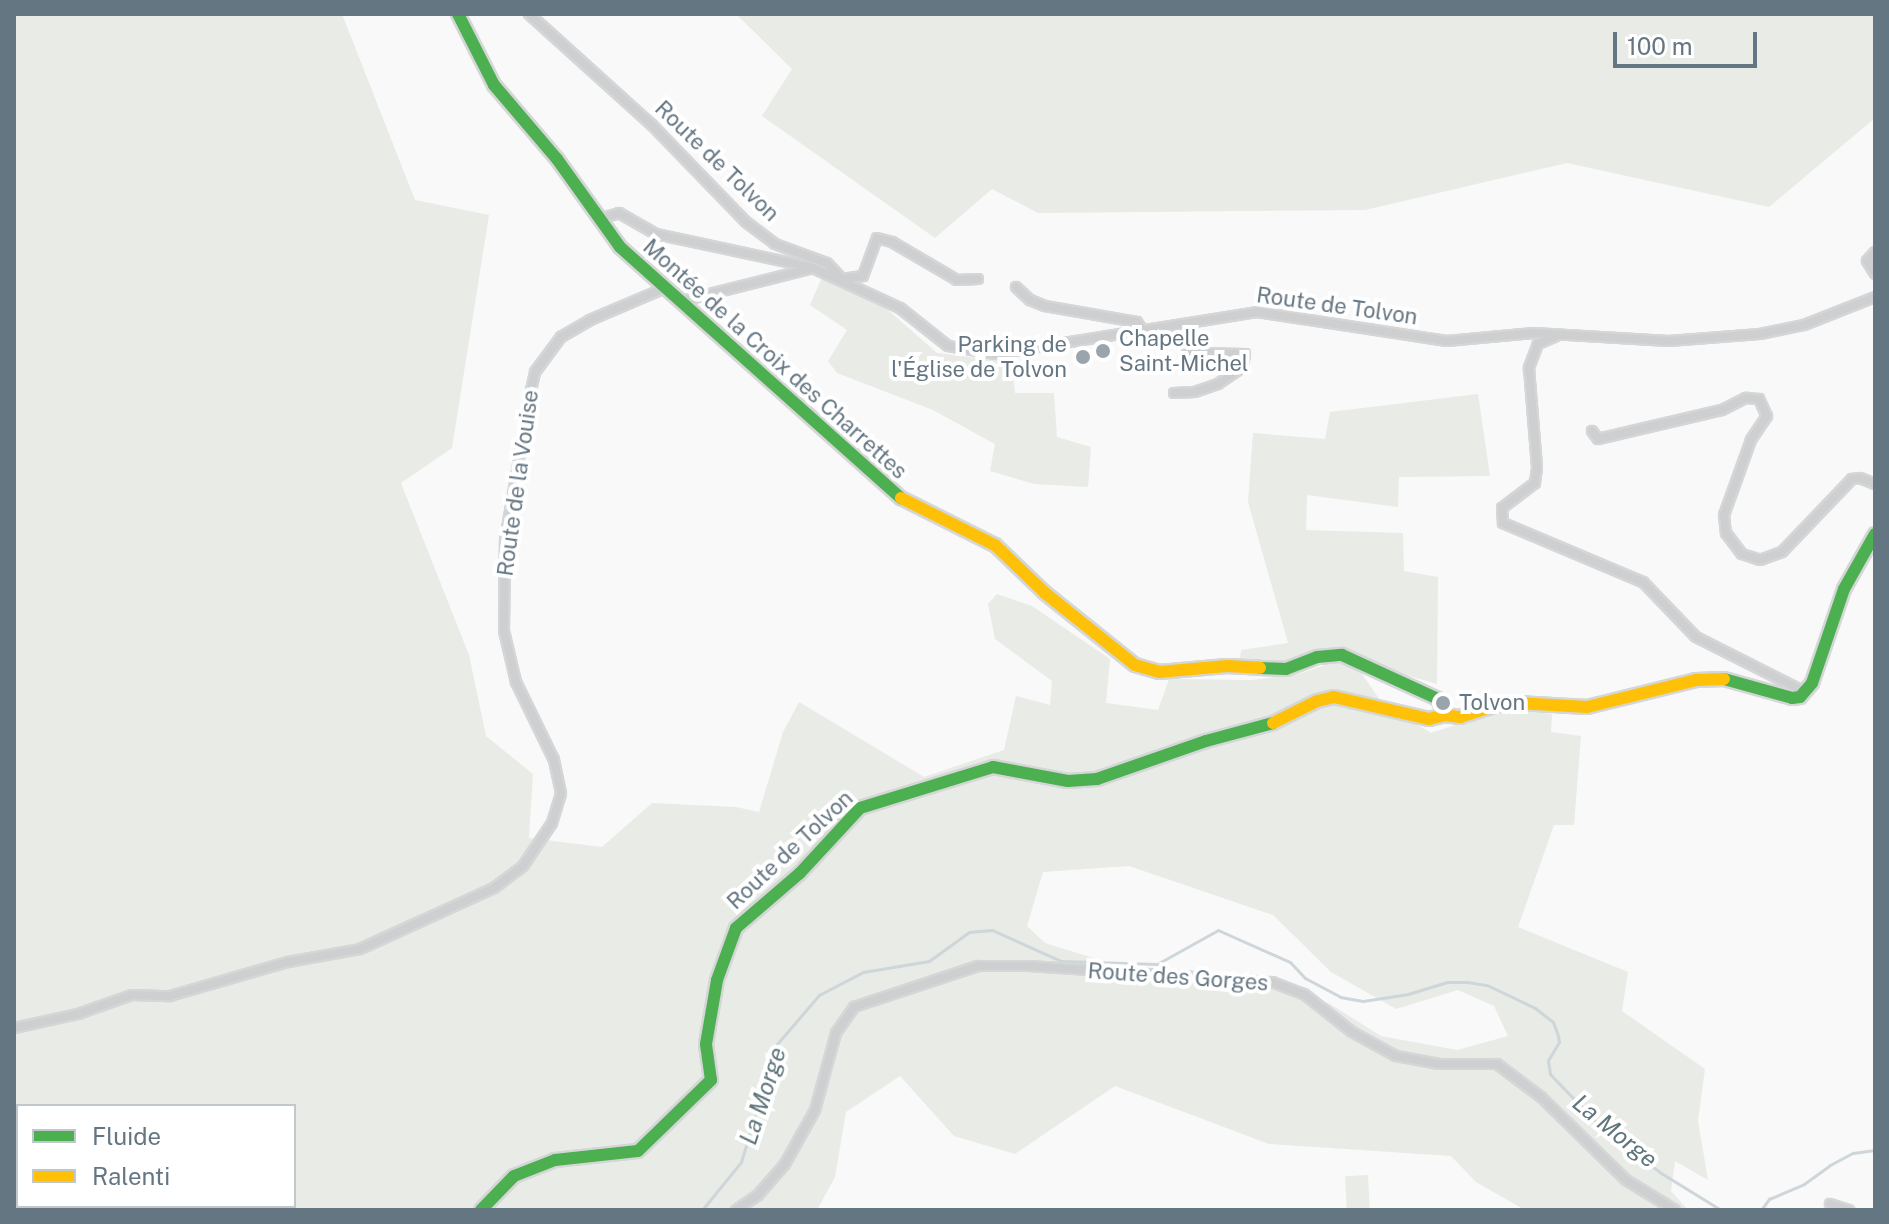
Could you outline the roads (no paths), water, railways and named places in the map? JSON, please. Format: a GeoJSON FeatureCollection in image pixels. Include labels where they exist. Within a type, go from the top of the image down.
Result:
{"type":"FeatureCollection","features":[{"type":"Feature","properties":{"kind":"street","name":"Montée de la Croix des Charrettes"},"geometry":{"type":"LineString","coordinates":[[458,14],[494,85],[602,218],[620,247],[888,490],[917,508],[995,545],[1045,593],[1135,665],[1159,672],[1227,666],[1286,669],[1317,657],[1342,655],[1438,699],[1445,715]]}},
{"type":"Feature","properties":{"kind":"street","name":"Route de Tolvon"},"geometry":{"type":"LineString","coordinates":[[529,14],[652,125],[746,222],[775,244],[836,268],[842,279],[900,308],[933,336],[964,351],[995,354],[1257,312],[1447,341],[1562,333],[1653,341],[1760,334],[1827,318],[1875,297]]}},
{"type":"Feature","properties":{"kind":"street"},"geometry":{"type":"LineString","coordinates":[[602,218],[619,213],[656,234],[813,268],[842,279],[863,276],[877,238],[892,242],[957,280],[978,279]]}},
{"type":"Feature","properties":{"kind":"street"},"geometry":{"type":"LineString","coordinates":[[1875,252],[1867,261],[1875,274]]}},
{"type":"Feature","properties":{"kind":"street"},"geometry":{"type":"LineString","coordinates":[[682,301],[813,268]]}},
{"type":"Feature","properties":{"kind":"street"},"geometry":{"type":"LineString","coordinates":[[1016,287],[1030,300],[1045,306],[1137,322],[1148,330],[1183,342],[1192,353],[1245,354],[1243,367],[1218,384],[1195,392],[1174,393]]}},
{"type":"Feature","properties":{"kind":"street","name":"Route de la Vouise"},"geometry":{"type":"LineString","coordinates":[[14,1028],[64,1018],[132,995],[170,996],[288,962],[380,942],[494,888],[510,878],[536,850],[558,808],[559,776],[511,665],[502,598],[505,540],[535,372],[561,337],[590,320],[665,288]]}},
{"type":"Feature","properties":{"kind":"street"},"geometry":{"type":"LineString","coordinates":[[1562,333],[1538,344],[1529,368],[1537,468],[1535,483],[1502,508],[1503,523],[1643,582],[1696,637],[1806,693]]}},
{"type":"Feature","properties":{"kind":"street"},"geometry":{"type":"LineString","coordinates":[[1592,431],[1598,439],[1722,410],[1746,398],[1759,399],[1765,404],[1767,416],[1751,440],[1724,515],[1726,533],[1742,554],[1760,560],[1782,552],[1852,479],[1875,484]]}},
{"type":"Feature","properties":{"kind":"street"},"geometry":{"type":"LineString","coordinates":[[1445,715],[1460,717],[1496,705],[1518,703],[1587,707],[1696,680],[1724,679],[1792,698],[1806,693],[1824,654],[1844,589],[1875,534]]}},
{"type":"Feature","properties":{"kind":"street","name":"Route de Tolvon"},"geometry":{"type":"LineString","coordinates":[[481,1210],[484,1203],[514,1176],[555,1160],[638,1151],[711,1080],[706,1044],[717,980],[736,928],[800,873],[860,808],[993,767],[1012,767],[1068,781],[1097,779],[1206,741],[1280,721],[1317,701],[1334,697],[1429,719],[1445,715]]}},
{"type":"Feature","properties":{"kind":"street","name":"Route des Gorges"},"geometry":{"type":"LineString","coordinates":[[736,1210],[758,1195],[785,1164],[815,1110],[836,1033],[854,1007],[978,966],[1029,966],[1272,982],[1304,994],[1352,1032],[1396,1056],[1439,1064],[1497,1064],[1541,1097],[1626,1180],[1675,1210]]}},
{"type":"Feature","properties":{"kind":"street"},"geometry":{"type":"LineString","coordinates":[[1830,1204],[1849,1210]]}},
{"type":"Feature","properties":{"kind":"waterway","name":"La Morge"},"geometry":{"type":"LineString","coordinates":[[702,1210],[741,1162],[777,1044],[819,995],[863,972],[929,961],[969,932],[992,930],[1061,961],[1157,964],[1218,930],[1290,962],[1305,978],[1340,997],[1363,1001],[1408,994],[1447,982],[1487,985],[1535,1008],[1553,1022],[1559,1042],[1548,1060],[1550,1074],[1598,1124],[1661,1173],[1721,1210]]}},
{"type":"Feature","properties":{"kind":"waterway","name":"La Morge"},"geometry":{"type":"LineString","coordinates":[[1761,1210],[1769,1199],[1804,1184],[1830,1165],[1853,1153],[1875,1150]]}},
{"type":"Feature","properties":{"kind":"place","name":"Chapelle Saint-Michel"},"geometry":{"type":"Point","coordinates":[1103,351]}},
{"type":"Feature","properties":{"kind":"place","name":"Parking de l'Église de Tolvon"},"geometry":{"type":"Point","coordinates":[1083,357]}},
{"type":"Feature","properties":{"kind":"place","name":"Tolvon"},"geometry":{"type":"Point","coordinates":[1443,703]}}]}
